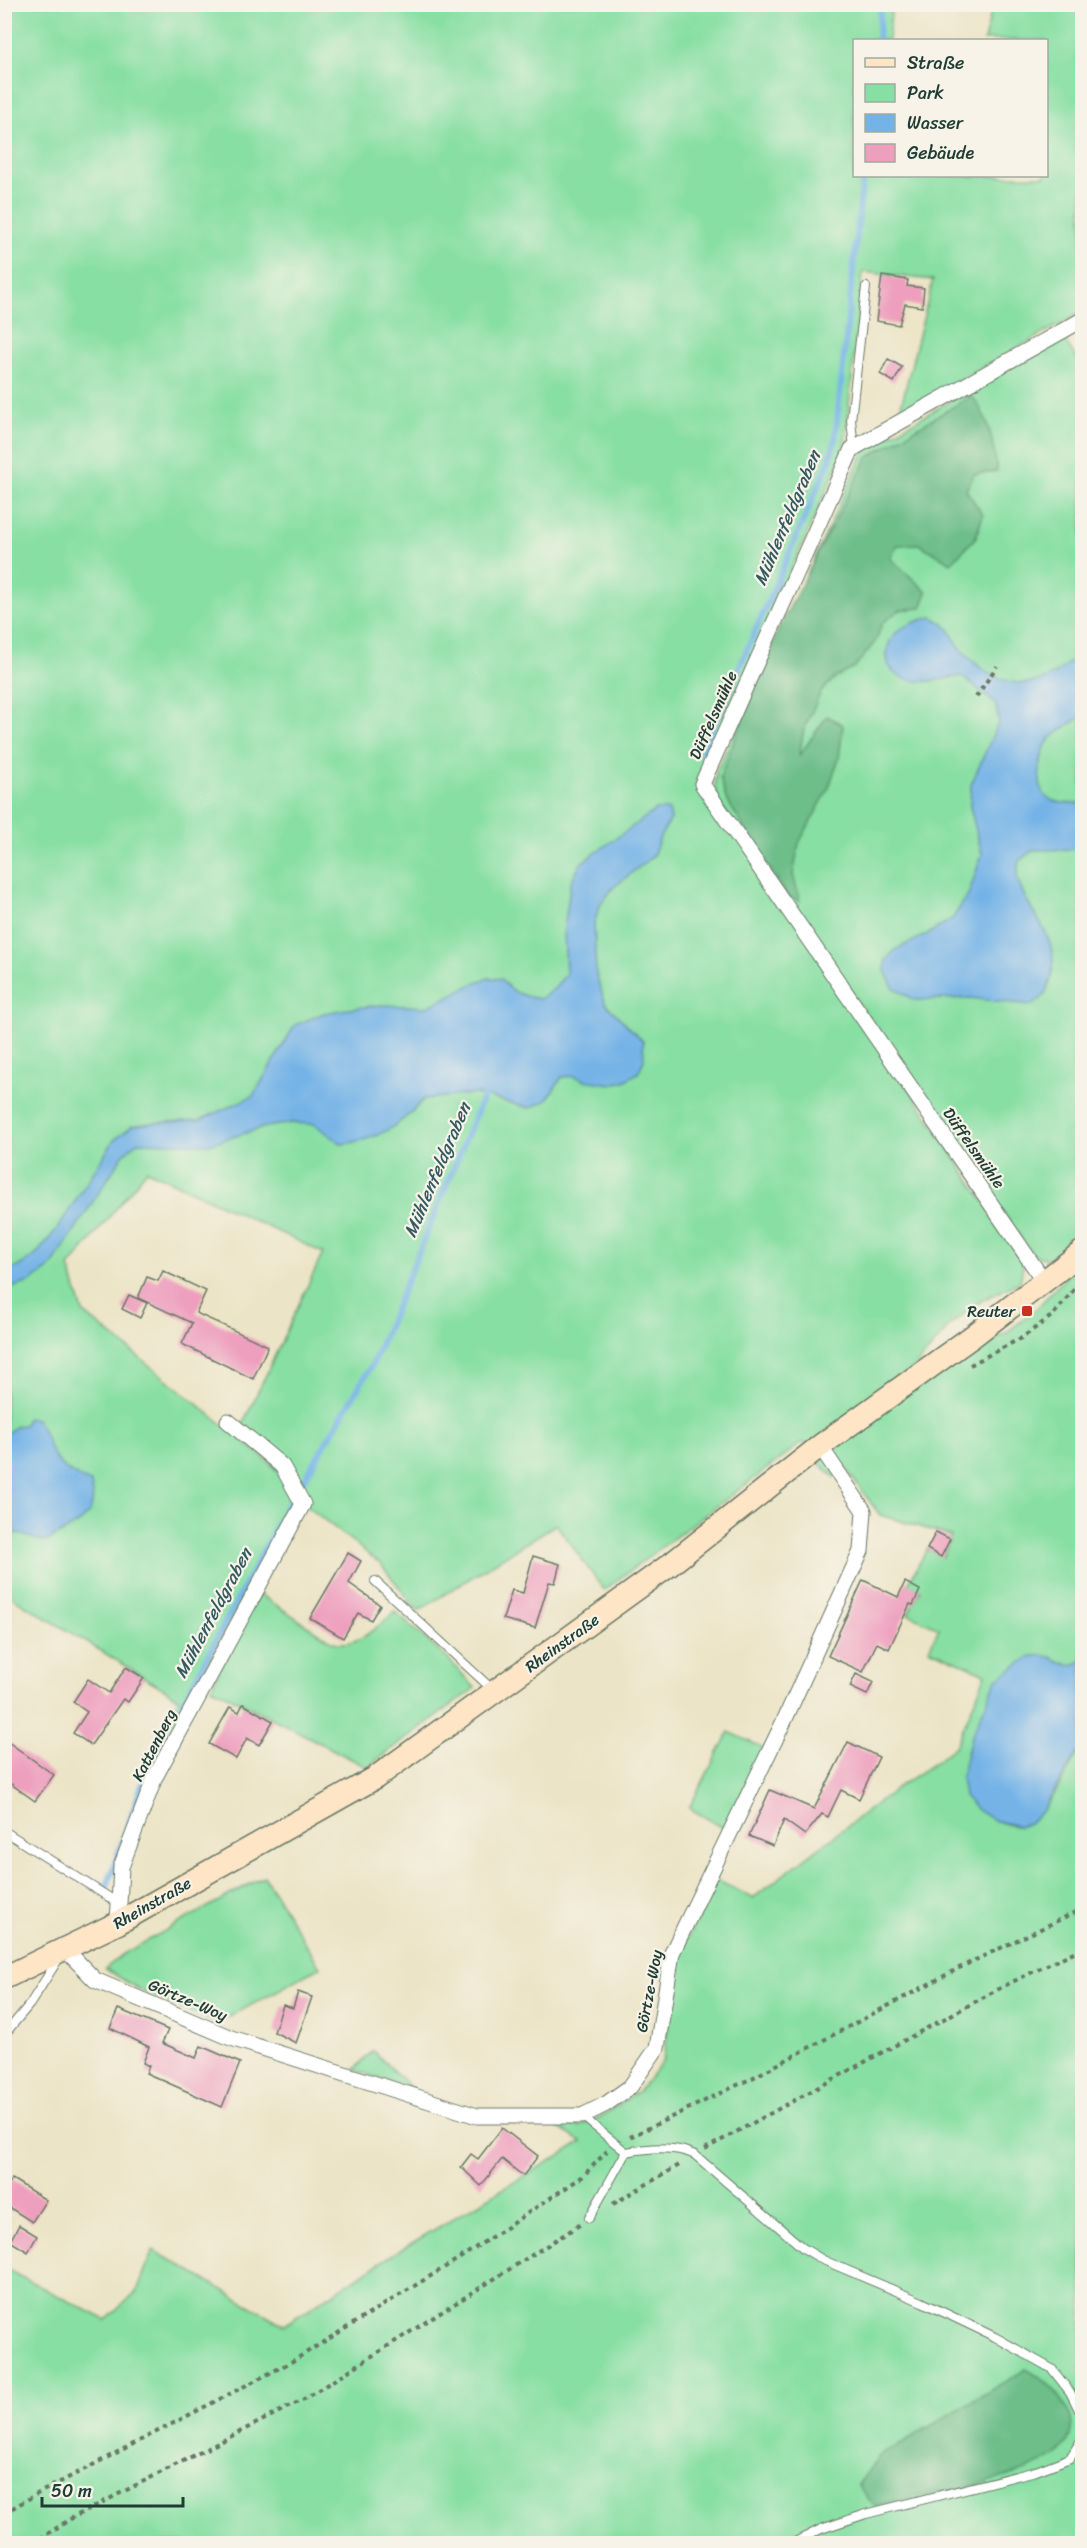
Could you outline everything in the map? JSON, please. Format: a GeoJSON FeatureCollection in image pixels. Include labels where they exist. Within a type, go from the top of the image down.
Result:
{"type":"FeatureCollection","features":[{"type":"Feature","properties":{"kind":"main road","name":"Rheinstraße"},"geometry":{"type":"LineString","coordinates":[[4,1978],[65,1949],[118,1913],[375,1778],[671,1564],[820,1446],[974,1336],[1083,1252]]}},
{"type":"Feature","properties":{"kind":"street"},"geometry":{"type":"LineString","coordinates":[[854,449],[1083,320]]}},
{"type":"Feature","properties":{"kind":"street","name":"Düffelsmühle"},"geometry":{"type":"LineString","coordinates":[[854,449],[702,784],[1044,1281]]}},
{"type":"Feature","properties":{"kind":"street","name":"Kattenberg"},"geometry":{"type":"LineString","coordinates":[[118,1913],[121,1867],[155,1778],[303,1504],[282,1466],[228,1421]]}},
{"type":"Feature","properties":{"kind":"street","name":"Görtze-Woy"},"geometry":{"type":"LineString","coordinates":[[65,1949],[95,1980],[231,2038],[477,2116],[582,2116],[606,2104],[630,2087],[657,2048],[672,1953],[785,1719],[861,1551],[864,1511],[820,1446]]}},
{"type":"Feature","properties":{"kind":"lane"},"geometry":{"type":"LineString","coordinates":[[854,449],[851,420],[866,287]]}},
{"type":"Feature","properties":{"kind":"lane"},"geometry":{"type":"LineString","coordinates":[[375,1581],[494,1692]]}},
{"type":"Feature","properties":{"kind":"lane"},"geometry":{"type":"LineString","coordinates":[[4,1831],[118,1913]]}},
{"type":"Feature","properties":{"kind":"lane"},"geometry":{"type":"LineString","coordinates":[[4,2035],[30,2004],[65,1949]]}},
{"type":"Feature","properties":{"kind":"lane"},"geometry":{"type":"LineString","coordinates":[[582,2116],[626,2152],[644,2149],[682,2149],[695,2156],[802,2248],[985,2332],[1052,2369],[1070,2392],[1082,2416],[1082,2439],[1070,2458],[1036,2471],[866,2514],[821,2529],[791,2544]]}},
{"type":"Feature","properties":{"kind":"lane"},"geometry":{"type":"LineString","coordinates":[[590,2218],[626,2152]]}},
{"type":"Feature","properties":{"kind":"path"},"geometry":{"type":"LineString","coordinates":[[976,697],[997,666]]}},
{"type":"Feature","properties":{"kind":"path"},"geometry":{"type":"LineString","coordinates":[[4,2513],[46,2488],[291,2362],[463,2256],[582,2177],[614,2144],[752,2078],[963,1966],[1083,1909]]}},
{"type":"Feature","properties":{"kind":"path"},"geometry":{"type":"LineString","coordinates":[[32,2544],[72,2518],[304,2399],[590,2218],[695,2156],[996,1990],[1083,1948]]}},
{"type":"Feature","properties":{"kind":"green space"},"geometry":{"type":"Polygon","coordinates":[[[5,5],[892,5],[888,39],[853,39],[853,177],[1048,177],[1048,39],[984,39],[993,5],[1082,5],[1082,312],[899,414],[933,280],[863,272],[845,443],[839,463],[700,773],[1024,1262],[1020,1282],[984,1299],[951,1324],[916,1366],[808,1447],[803,1442],[604,1590],[556,1524],[418,1611],[381,1564],[308,1507],[242,1426],[323,1253],[147,1170],[69,1267],[83,1312],[262,1456],[279,1473],[295,1500],[151,1772],[144,1769],[179,1698],[5,1593],[5,5]]]}},
{"type":"Feature","properties":{"kind":"green space"},"geometry":{"type":"Polygon","coordinates":[[[1063,338],[1082,366],[1082,1046],[1072,1064],[1082,1070],[1082,1103],[1074,1116],[1075,1160],[1082,1165],[1082,1233],[1048,1259],[1033,1255],[719,801],[715,787],[716,772],[865,449],[1063,338]]]}},
{"type":"Feature","properties":{"kind":"green space"},"geometry":{"type":"Polygon","coordinates":[[[971,396],[986,421],[997,471],[974,474],[966,490],[983,515],[976,537],[951,563],[919,544],[898,545],[890,558],[927,592],[921,608],[900,610],[882,623],[876,641],[854,668],[836,677],[821,692],[804,729],[799,756],[827,716],[843,725],[839,758],[828,790],[799,843],[793,875],[800,901],[788,897],[726,799],[720,777],[778,630],[868,457],[971,396]]]}},
{"type":"Feature","properties":{"kind":"green space"},"geometry":{"type":"Polygon","coordinates":[[[1082,1260],[1082,1660],[1069,1665],[1045,1656],[993,1820],[1020,1826],[1038,1815],[1056,1792],[1082,1745],[1082,2543],[5,2543],[4,2268],[106,2320],[137,2291],[153,2250],[284,2325],[395,2253],[582,2142],[555,2126],[580,2126],[600,2117],[638,2092],[663,2061],[679,1956],[716,1880],[753,1898],[956,1745],[986,1674],[929,1649],[939,1628],[908,1614],[920,1590],[908,1584],[927,1549],[943,1557],[951,1536],[880,1515],[846,1469],[834,1477],[817,1461],[942,1366],[1002,1336],[1035,1310],[1082,1260]]]}},
{"type":"Feature","properties":{"kind":"green space"},"geometry":{"type":"Polygon","coordinates":[[[259,1594],[333,1642],[351,1642],[359,1639],[374,1630],[395,1612],[450,1661],[475,1688],[367,1767],[211,1687],[259,1594]]]}},
{"type":"Feature","properties":{"kind":"green space"},"geometry":{"type":"Polygon","coordinates":[[[729,1732],[764,1748],[725,1829],[689,1808],[729,1732]]]}},
{"type":"Feature","properties":{"kind":"green space"},"geometry":{"type":"Polygon","coordinates":[[[264,1876],[320,1967],[217,2024],[142,1991],[105,1969],[123,1954],[264,1876]]]}},
{"type":"Feature","properties":{"kind":"green space"},"geometry":{"type":"Polygon","coordinates":[[[373,2051],[411,2088],[354,2070],[373,2051]]]}},
{"type":"Feature","properties":{"kind":"green space"},"geometry":{"type":"Polygon","coordinates":[[[1026,2369],[1052,2388],[1070,2415],[1071,2431],[1067,2442],[1056,2455],[1040,2464],[995,2480],[874,2506],[858,2485],[878,2457],[1026,2369]]]}},
{"type":"Feature","properties":{"kind":"water"},"geometry":{"type":"Polygon","coordinates":[[[932,617],[948,628],[962,650],[973,661],[998,678],[1012,682],[1039,681],[1053,675],[1082,649],[1082,717],[1062,729],[1049,741],[1042,756],[1039,779],[1044,794],[1049,799],[1063,803],[1082,803],[1082,849],[1033,850],[1019,861],[1017,878],[1044,929],[1052,954],[1053,968],[1049,985],[1042,997],[1031,1005],[970,998],[914,1000],[893,987],[885,971],[886,960],[896,949],[930,933],[953,918],[969,893],[982,854],[970,807],[971,785],[999,721],[995,703],[961,676],[912,681],[892,671],[887,660],[890,641],[898,631],[910,624],[932,617]]]}},
{"type":"Feature","properties":{"kind":"water"},"geometry":{"type":"Polygon","coordinates":[[[656,810],[669,810],[671,819],[661,835],[653,856],[614,887],[601,903],[594,923],[596,974],[605,1003],[643,1041],[644,1060],[638,1073],[624,1081],[612,1084],[584,1080],[574,1076],[562,1077],[546,1101],[529,1108],[476,1094],[424,1099],[406,1117],[388,1130],[367,1139],[342,1144],[314,1124],[291,1123],[266,1127],[209,1144],[137,1142],[123,1155],[51,1267],[30,1282],[5,1290],[5,1270],[16,1268],[35,1256],[57,1229],[114,1140],[132,1126],[200,1120],[253,1096],[295,1025],[324,1013],[348,1009],[380,1005],[427,1007],[489,978],[501,979],[509,988],[518,993],[540,999],[555,988],[566,974],[564,929],[571,882],[581,863],[656,810]]]}},
{"type":"Feature","properties":{"kind":"water"},"geometry":{"type":"Polygon","coordinates":[[[27,1418],[36,1419],[43,1429],[50,1449],[59,1462],[76,1476],[91,1483],[93,1495],[92,1505],[82,1520],[47,1541],[16,1533],[5,1533],[5,1435],[16,1426],[24,1425],[27,1418]]]}},
{"type":"Feature","properties":{"kind":"water"},"geometry":{"type":"Polygon","coordinates":[[[1031,1656],[1046,1656],[1068,1665],[1082,1660],[1082,1745],[1043,1810],[1029,1823],[1019,1826],[993,1820],[977,1810],[964,1796],[961,1778],[971,1737],[997,1679],[1031,1656]]]}},
{"type":"Feature","properties":{"kind":"building"},"geometry":{"type":"Polygon","coordinates":[[[882,276],[908,280],[907,286],[924,288],[922,307],[905,304],[899,325],[876,321],[882,276]]]}},
{"type":"Feature","properties":{"kind":"building"},"geometry":{"type":"Polygon","coordinates":[[[888,359],[902,367],[894,382],[880,374],[888,359]]]}},
{"type":"Feature","properties":{"kind":"building"},"geometry":{"type":"Polygon","coordinates":[[[163,1271],[206,1291],[196,1313],[268,1346],[253,1379],[182,1344],[192,1323],[138,1298],[147,1277],[158,1281],[163,1271]]]}},
{"type":"Feature","properties":{"kind":"building"},"geometry":{"type":"Polygon","coordinates":[[[129,1295],[147,1303],[140,1318],[122,1309],[129,1295]]]}},
{"type":"Feature","properties":{"kind":"building"},"geometry":{"type":"Polygon","coordinates":[[[936,1532],[950,1539],[941,1557],[927,1549],[936,1532]]]}},
{"type":"Feature","properties":{"kind":"building"},"geometry":{"type":"Polygon","coordinates":[[[348,1553],[361,1561],[349,1583],[380,1605],[371,1620],[358,1613],[343,1638],[310,1618],[348,1553]]]}},
{"type":"Feature","properties":{"kind":"building"},"geometry":{"type":"Polygon","coordinates":[[[533,1556],[560,1564],[555,1583],[549,1582],[535,1628],[503,1619],[512,1590],[523,1593],[533,1556]]]}},
{"type":"Feature","properties":{"kind":"building"},"geometry":{"type":"Polygon","coordinates":[[[863,1580],[898,1597],[905,1582],[920,1590],[913,1605],[910,1604],[889,1649],[877,1643],[863,1672],[828,1656],[863,1580]]]}},
{"type":"Feature","properties":{"kind":"building"},"geometry":{"type":"Polygon","coordinates":[[[126,1667],[144,1678],[128,1702],[123,1699],[91,1745],[73,1733],[87,1712],[73,1702],[88,1679],[109,1693],[126,1667]]]}},
{"type":"Feature","properties":{"kind":"building"},"geometry":{"type":"Polygon","coordinates":[[[856,1674],[873,1682],[867,1695],[850,1687],[856,1674]]]}},
{"type":"Feature","properties":{"kind":"building"},"geometry":{"type":"Polygon","coordinates":[[[243,1704],[273,1721],[259,1745],[247,1738],[236,1759],[209,1744],[230,1707],[239,1712],[243,1704]]]}},
{"type":"Feature","properties":{"kind":"building"},"geometry":{"type":"Polygon","coordinates":[[[4,1739],[54,1775],[35,1801],[4,1779],[4,1739]]]}},
{"type":"Feature","properties":{"kind":"building"},"geometry":{"type":"Polygon","coordinates":[[[848,1742],[879,1757],[859,1799],[841,1790],[828,1817],[822,1814],[805,1835],[784,1820],[773,1846],[749,1836],[770,1790],[814,1809],[848,1742]]]}},
{"type":"Feature","properties":{"kind":"building"},"geometry":{"type":"Polygon","coordinates":[[[298,1992],[312,1997],[296,2043],[274,2032],[283,2005],[293,2008],[298,1992]]]}},
{"type":"Feature","properties":{"kind":"building"},"geometry":{"type":"Polygon","coordinates":[[[118,2009],[168,2030],[162,2043],[196,2058],[201,2046],[240,2063],[222,2107],[146,2073],[149,2066],[143,2063],[149,2047],[110,2028],[118,2009]]]}},
{"type":"Feature","properties":{"kind":"building"},"geometry":{"type":"Polygon","coordinates":[[[502,2128],[538,2156],[523,2176],[502,2159],[481,2186],[461,2167],[471,2154],[478,2159],[502,2128]]]}},
{"type":"Feature","properties":{"kind":"building"},"geometry":{"type":"Polygon","coordinates":[[[12,2179],[46,2200],[32,2222],[4,2204],[4,2191],[12,2179]]]}},
{"type":"Feature","properties":{"kind":"building"},"geometry":{"type":"Polygon","coordinates":[[[19,2225],[37,2236],[28,2252],[10,2241],[19,2225]]]}},
{"type":"Feature","properties":{"kind":"waterway","name":"Mühlenfeldgraben"},"geometry":{"type":"LineString","coordinates":[[878,39],[881,4]]}},
{"type":"Feature","properties":{"kind":"waterway","name":"Mühlenfeldgraben"},"geometry":{"type":"LineString","coordinates":[[702,753],[829,462],[835,440],[863,177]]}},
{"type":"Feature","properties":{"kind":"waterway","name":"Mühlenfeldgraben"},"geometry":{"type":"LineString","coordinates":[[302,1483],[372,1365],[483,1097],[489,1092]]}},
{"type":"Feature","properties":{"kind":"waterway","name":"Mühlenfeldgraben"},"geometry":{"type":"LineString","coordinates":[[179,1710],[291,1498]]}},
{"type":"Feature","properties":{"kind":"waterway","name":"Mühlenfeldgraben"},"geometry":{"type":"LineString","coordinates":[[106,1889],[146,1774],[166,1735]]}},
{"type":"Feature","properties":{"kind":"place","name":"Reuter"},"geometry":{"type":"Point","coordinates":[1027,1311]}}]}
